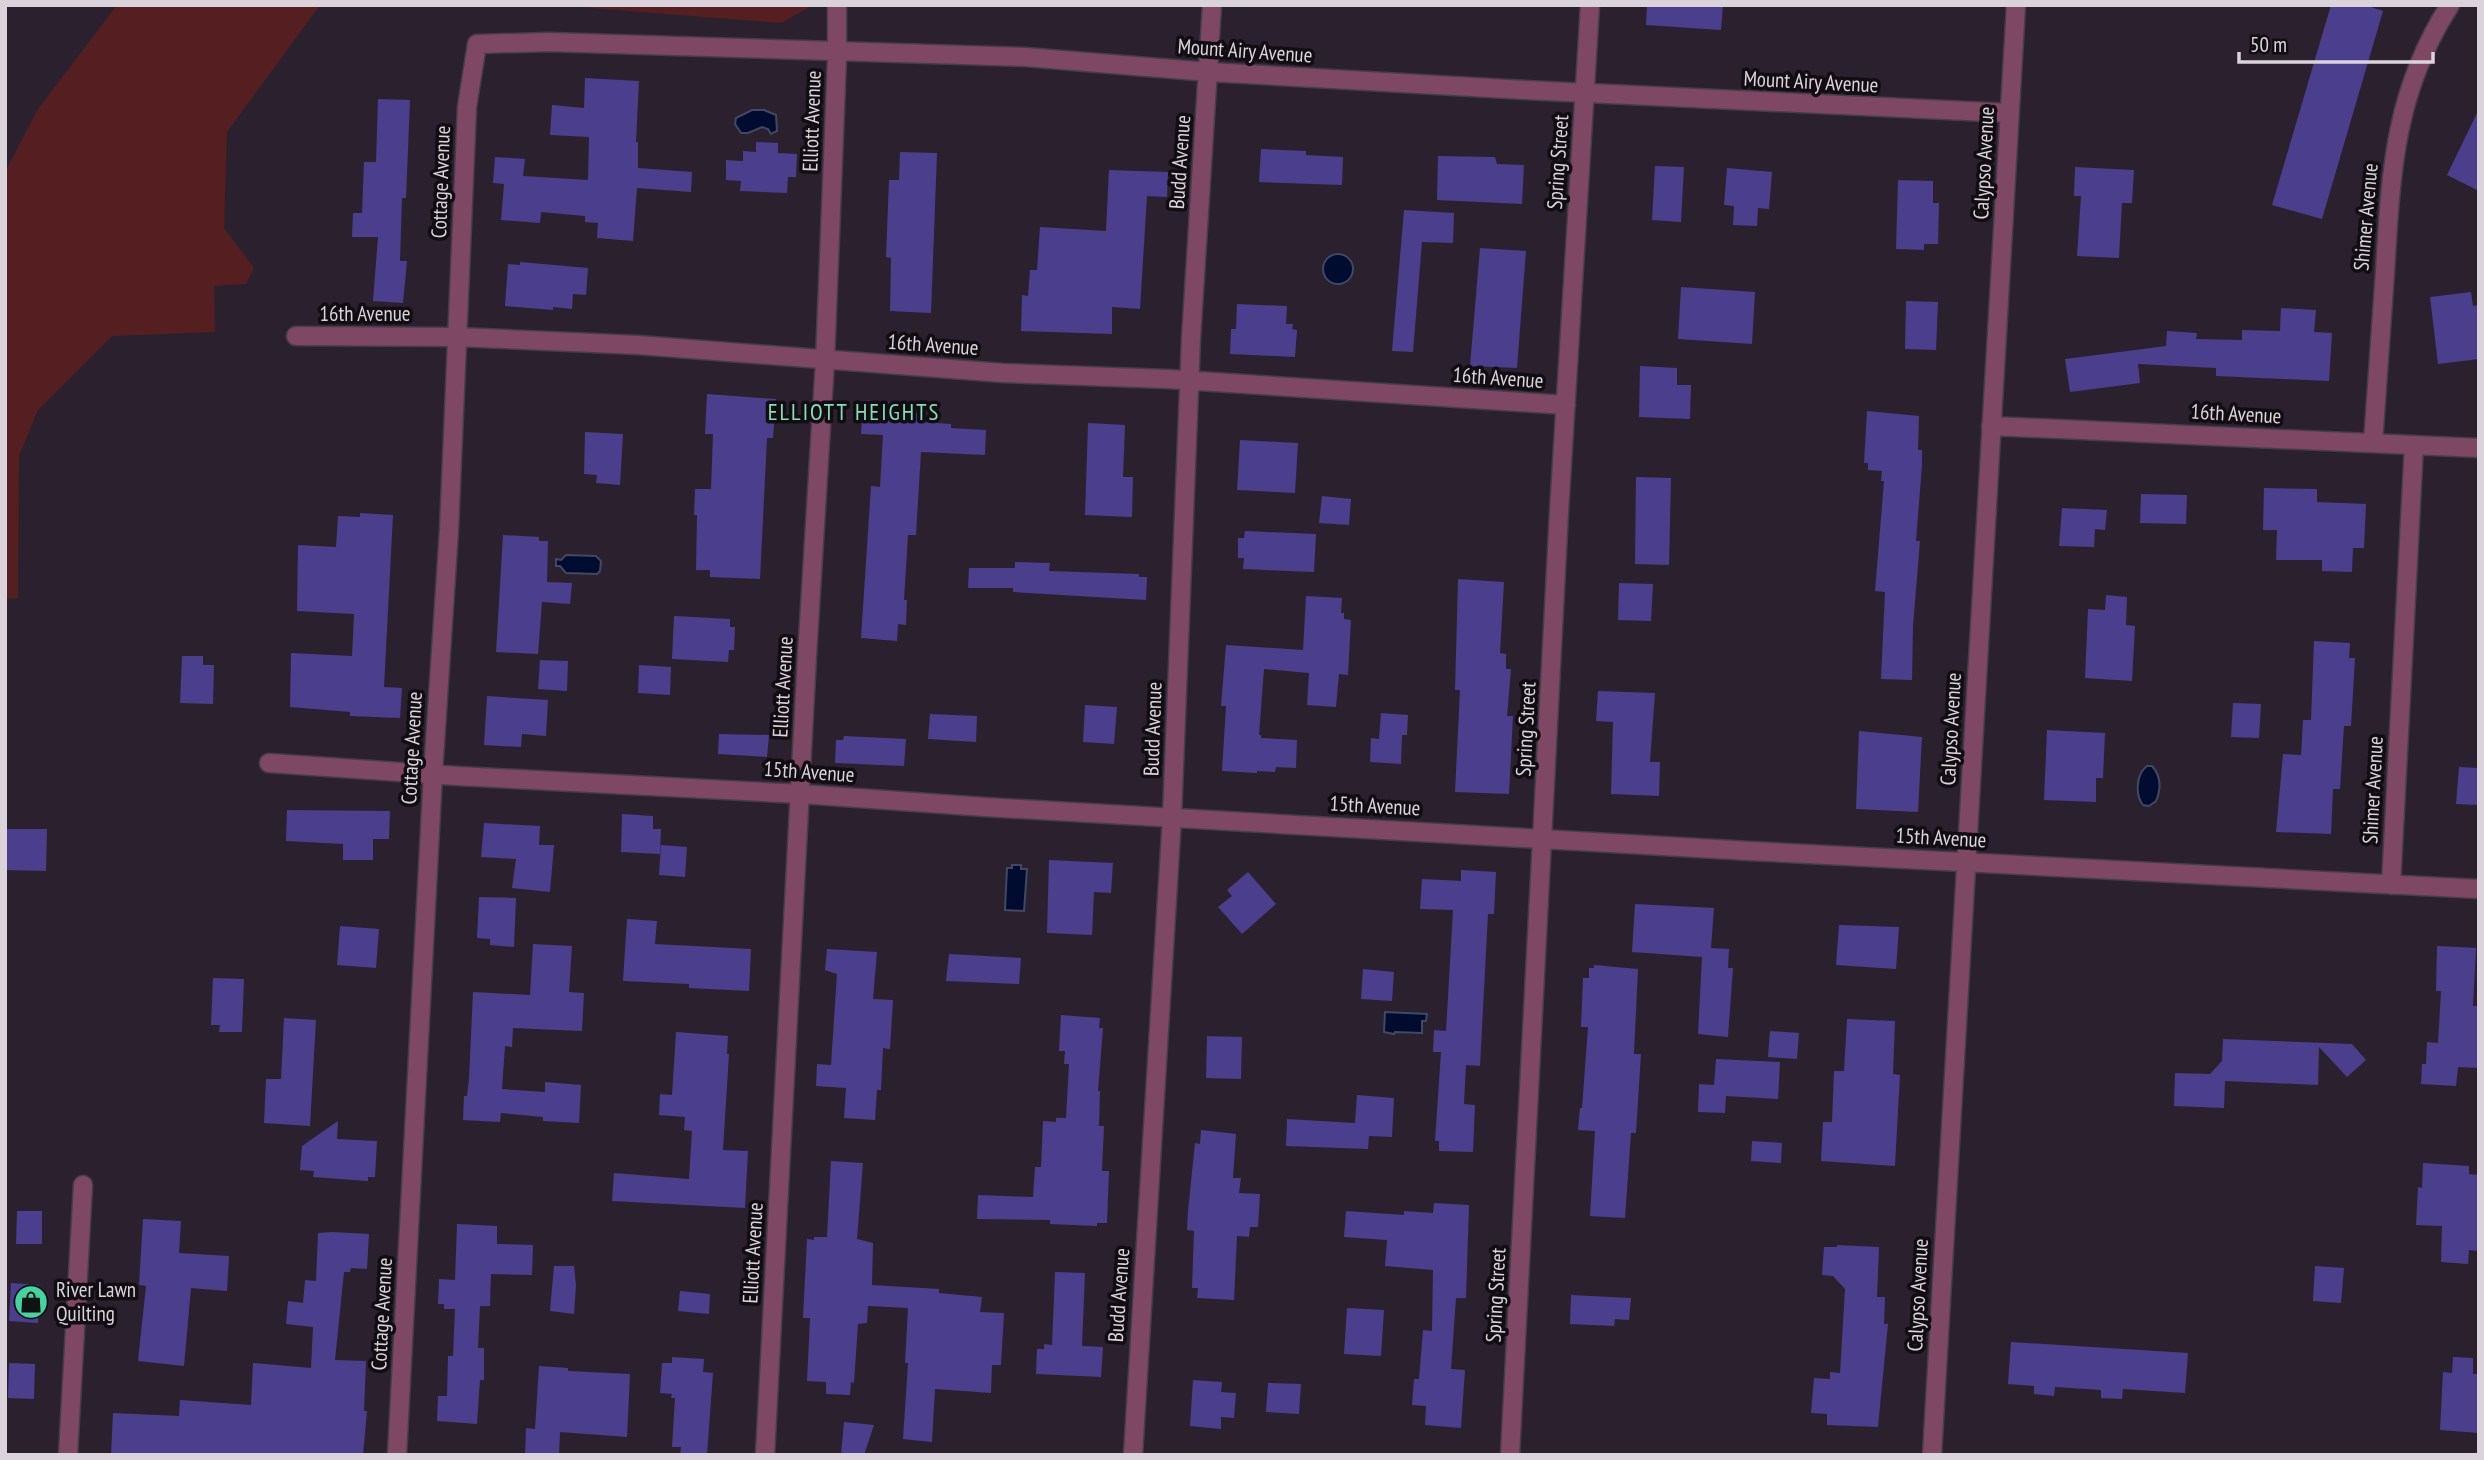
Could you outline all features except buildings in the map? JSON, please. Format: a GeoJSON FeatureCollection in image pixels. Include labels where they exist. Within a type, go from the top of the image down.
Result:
{"type":"FeatureCollection","features":[{"type":"Feature","properties":{"kind":"street","name":"Elliott Avenue"},"geometry":{"type":"LineString","coordinates":[[765,1455],[807,643],[825,360],[837,5]]}},
{"type":"Feature","properties":{"kind":"street","name":"Budd Avenue"},"geometry":{"type":"LineString","coordinates":[[1132,1455],[1172,817],[1191,339],[1212,5]]}},
{"type":"Feature","properties":{"kind":"street","name":"Spring Street"},"geometry":{"type":"LineString","coordinates":[[1510,1455],[1590,5]]}},
{"type":"Feature","properties":{"kind":"street","name":"Calypso Avenue"},"geometry":{"type":"LineString","coordinates":[[1932,1455],[2015,5]]}},
{"type":"Feature","properties":{"kind":"street","name":"Shimer Avenue"},"geometry":{"type":"LineString","coordinates":[[2373,443],[2391,174],[2399,128],[2412,80],[2450,5]]}},
{"type":"Feature","properties":{"kind":"street","name":"Mount Airy Avenue"},"geometry":{"type":"LineString","coordinates":[[477,44],[549,42],[1026,57],[1209,72],[1790,104],[2009,113]]}},
{"type":"Feature","properties":{"kind":"street","name":"Cottage Avenue"},"geometry":{"type":"LineString","coordinates":[[397,1455],[458,337],[467,107],[477,44]]}},
{"type":"Feature","properties":{"kind":"street","name":"16th Avenue"},"geometry":{"type":"LineString","coordinates":[[296,336],[458,337],[638,345],[1003,373],[1191,381],[1566,405]]}},
{"type":"Feature","properties":{"kind":"street","name":"16th Avenue"},"geometry":{"type":"LineString","coordinates":[[1991,426],[2479,448]]}},
{"type":"Feature","properties":{"kind":"street","name":"Shimer Avenue"},"geometry":{"type":"LineString","coordinates":[[2391,885],[2414,445]]}},
{"type":"Feature","properties":{"kind":"street","name":"15th Avenue"},"geometry":{"type":"LineString","coordinates":[[269,763],[1544,839],[2479,889]]}},
{"type":"Feature","properties":{"kind":"street"},"geometry":{"type":"LineString","coordinates":[[68,1455],[83,1185]]}},
{"type":"Feature","properties":{"kind":"shaded area"},"geometry":{"type":"Polygon","coordinates":[[[117,5],[320,5],[227,132],[224,228],[254,268],[246,284],[214,286],[215,332],[112,336],[38,410],[19,456],[18,598],[5,599],[5,172],[38,109],[117,5]]]}},
{"type":"Feature","properties":{"kind":"shaded area"},"geometry":{"type":"Polygon","coordinates":[[[555,5],[813,5],[781,23],[555,5]]]}},
{"type":"Feature","properties":{"kind":"water"},"geometry":{"type":"Polygon","coordinates":[[[752,110],[764,110],[776,115],[777,131],[771,134],[768,129],[762,127],[741,133],[735,124],[736,118],[752,110]]]}},
{"type":"Feature","properties":{"kind":"water"},"geometry":{"type":"Polygon","coordinates":[[[1338,254],[1349,258],[1353,269],[1349,280],[1338,284],[1327,280],[1323,269],[1327,258],[1338,254]]]}},
{"type":"Feature","properties":{"kind":"water"},"geometry":{"type":"Polygon","coordinates":[[[566,555],[596,556],[601,561],[600,571],[597,574],[566,573],[560,566],[556,566],[556,559],[561,560],[566,555]]]}},
{"type":"Feature","properties":{"kind":"water"},"geometry":{"type":"Polygon","coordinates":[[[2147,766],[2152,766],[2155,770],[2159,783],[2156,801],[2149,806],[2140,801],[2138,790],[2139,779],[2147,766]]]}},
{"type":"Feature","properties":{"kind":"water"},"geometry":{"type":"Polygon","coordinates":[[[1012,865],[1021,865],[1021,869],[1027,869],[1024,911],[1005,910],[1007,868],[1012,868],[1012,865]]]}},
{"type":"Feature","properties":{"kind":"water"},"geometry":{"type":"Polygon","coordinates":[[[1385,1012],[1427,1014],[1426,1021],[1422,1021],[1422,1033],[1384,1032],[1385,1012]]]}},
{"type":"Feature","properties":{"kind":"place","name":"River Lawn Quilting"},"geometry":{"type":"Point","coordinates":[31,1302]}},
{"type":"Feature","properties":{"kind":"district","name":"ELLIOTT HEIGHTS"},"geometry":{"type":"Point","coordinates":[854,412]}}]}
